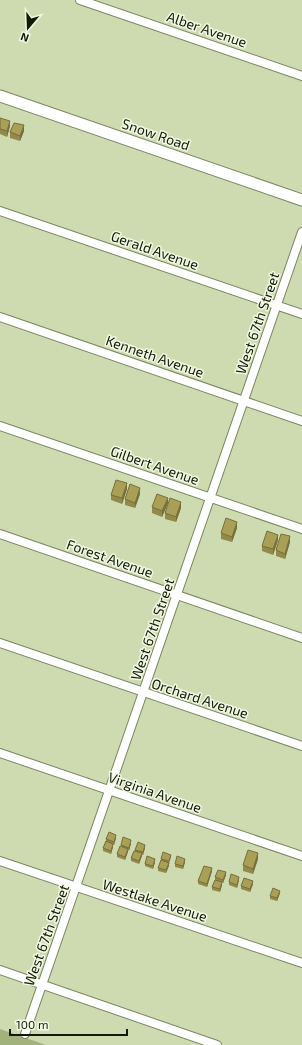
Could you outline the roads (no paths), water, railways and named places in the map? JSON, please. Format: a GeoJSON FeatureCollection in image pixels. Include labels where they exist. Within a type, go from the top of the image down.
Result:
{"type":"FeatureCollection","features":[{"type":"Feature","properties":{"kind":"main road","name":"Snow Road"},"geometry":{"type":"LineString","coordinates":[[0,96],[302,200]]}},
{"type":"Feature","properties":{"kind":"street","name":"Alber Avenue"},"geometry":{"type":"LineString","coordinates":[[80,0],[302,76]]}},
{"type":"Feature","properties":{"kind":"street","name":"Gerald Avenue"},"geometry":{"type":"LineString","coordinates":[[0,211],[302,314]]}},
{"type":"Feature","properties":{"kind":"street","name":"West 67th Street"},"geometry":{"type":"LineString","coordinates":[[25,1034],[302,232]]}},
{"type":"Feature","properties":{"kind":"street","name":"Kenneth Avenue"},"geometry":{"type":"LineString","coordinates":[[0,317],[302,420]]}},
{"type":"Feature","properties":{"kind":"street","name":"Gilbert Avenue"},"geometry":{"type":"LineString","coordinates":[[0,426],[302,529]]}},
{"type":"Feature","properties":{"kind":"street","name":"Forest Avenue"},"geometry":{"type":"LineString","coordinates":[[0,534],[302,638]]}},
{"type":"Feature","properties":{"kind":"street","name":"Orchard Avenue"},"geometry":{"type":"LineString","coordinates":[[0,644],[302,746]]}},
{"type":"Feature","properties":{"kind":"street","name":"Virginia Avenue"},"geometry":{"type":"LineString","coordinates":[[0,753],[302,856]]}},
{"type":"Feature","properties":{"kind":"street","name":"Westlake Avenue"},"geometry":{"type":"LineString","coordinates":[[0,861],[76,888],[302,963]]}},
{"type":"Feature","properties":{"kind":"street"},"geometry":{"type":"LineString","coordinates":[[0,970],[218,1045]]}}]}
